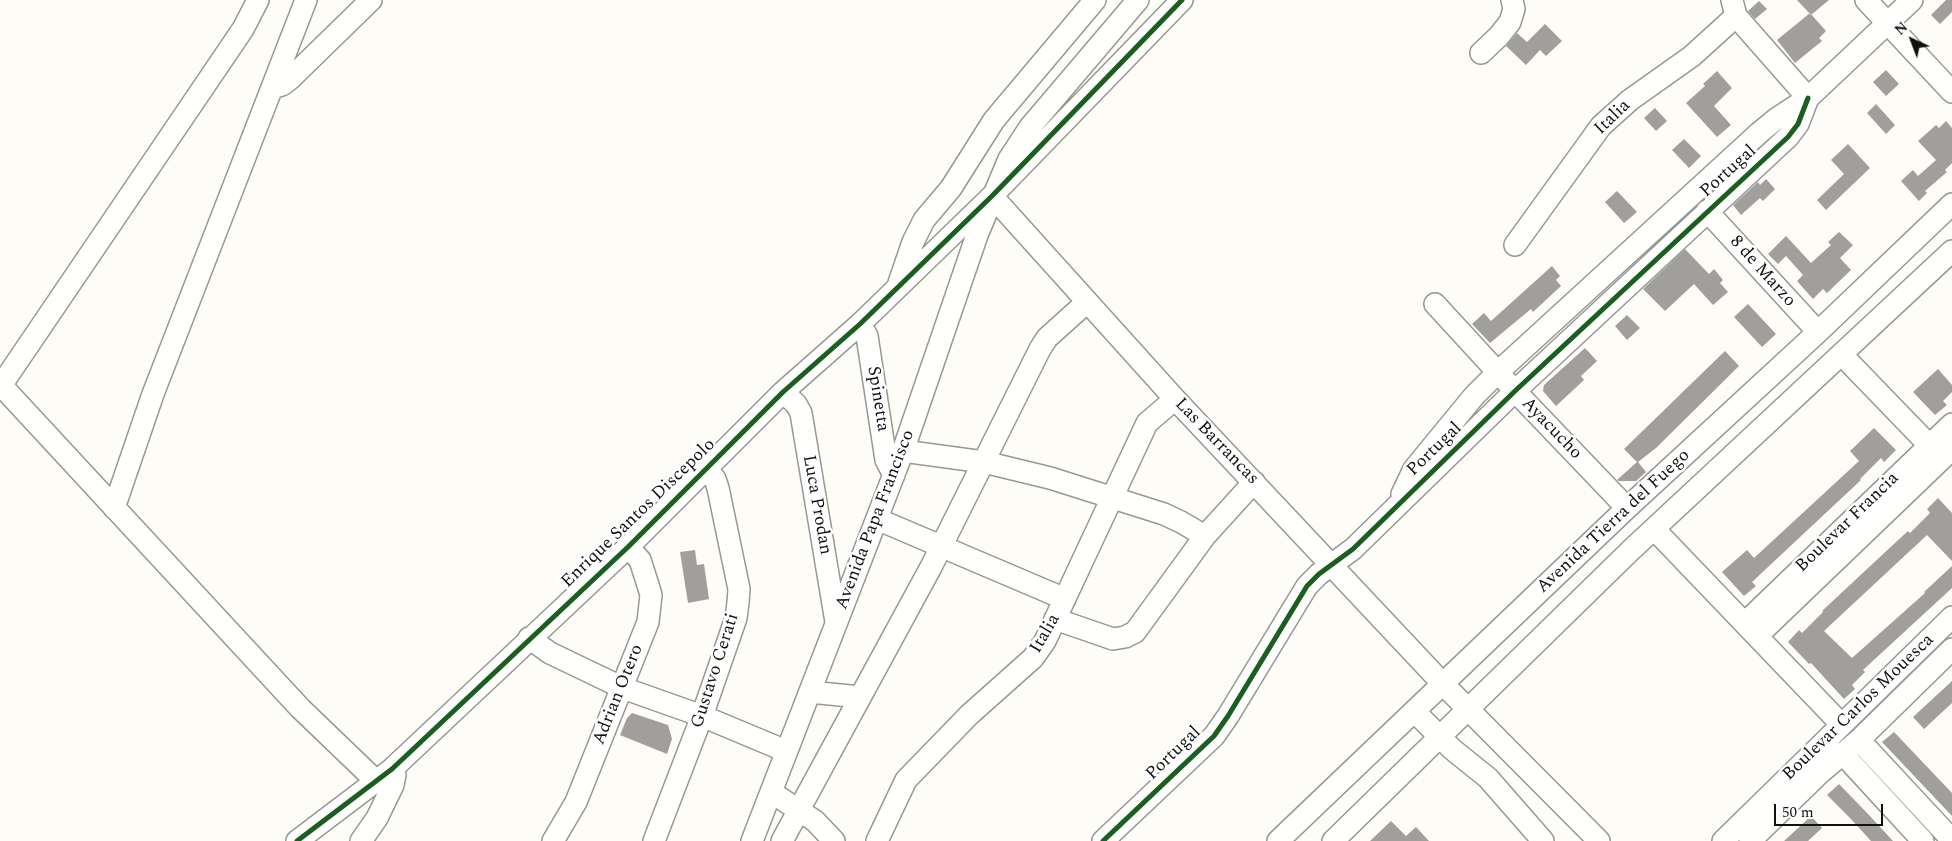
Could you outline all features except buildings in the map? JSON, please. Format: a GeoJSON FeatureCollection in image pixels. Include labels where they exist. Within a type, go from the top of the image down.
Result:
{"type":"FeatureCollection","features":[{"type":"Feature","properties":{"kind":"street"},"geometry":{"type":"LineString","coordinates":[[258,0],[243,29],[0,385],[300,708],[385,775],[395,775],[393,785],[377,818],[361,841]]}},
{"type":"Feature","properties":{"kind":"street"},"geometry":{"type":"LineString","coordinates":[[114,508],[153,394],[306,0]]}},
{"type":"Feature","properties":{"kind":"street"},"geometry":{"type":"LineString","coordinates":[[272,88],[282,85],[290,79],[371,0]]}},
{"type":"Feature","properties":{"kind":"street"},"geometry":{"type":"LineString","coordinates":[[898,286],[913,242],[924,220],[951,188],[994,120],[1095,0]]}},
{"type":"Feature","properties":{"kind":"street","name":"Avenida Papa Francisco"},"geometry":{"type":"LineString","coordinates":[[752,841],[903,451],[976,235],[1008,159],[1025,133],[1104,37],[1138,0]]}},
{"type":"Feature","properties":{"kind":"street","name":"Enrique Santos Discepolo"},"geometry":{"type":"LineString","coordinates":[[297,841],[385,775],[628,547],[784,392],[860,324],[992,196],[1182,0]]}},
{"type":"Feature","properties":{"kind":"street"},"geometry":{"type":"LineString","coordinates":[[1481,53],[1499,36],[1510,22],[1514,9],[1512,0]]}},
{"type":"Feature","properties":{"kind":"street"},"geometry":{"type":"LineString","coordinates":[[1866,0],[1952,92]]}},
{"type":"Feature","properties":{"kind":"street","name":"Portugal"},"geometry":{"type":"LineString","coordinates":[[1394,510],[1414,469],[1474,396],[1498,372],[1759,133],[1776,119],[1808,98],[1912,0]]}},
{"type":"Feature","properties":{"kind":"street"},"geometry":{"type":"LineString","coordinates":[[1734,8],[1808,98]]}},
{"type":"Feature","properties":{"kind":"street","name":"Italia"},"geometry":{"type":"LineString","coordinates":[[1515,245],[1601,126],[1630,100],[1692,56],[1734,8]]}},
{"type":"Feature","properties":{"kind":"street","name":"Portugal"},"geometry":{"type":"LineString","coordinates":[[1103,841],[1214,736],[1233,708],[1306,586],[1354,549],[1515,391],[1788,137],[1798,124],[1808,98]]}},
{"type":"Feature","properties":{"kind":"street","name":"Las Barrancas"},"geometry":{"type":"LineString","coordinates":[[992,196],[1175,399],[1443,684],[1599,841]]}},
{"type":"Feature","properties":{"kind":"street","name":"Avenida Tierra del Fuego"},"geometry":{"type":"LineString","coordinates":[[1278,841],[1627,508],[1818,332],[1952,204]]}},
{"type":"Feature","properties":{"kind":"street","name":"8 de Marzo"},"geometry":{"type":"LineString","coordinates":[[1707,211],[1818,332]]}},
{"type":"Feature","properties":{"kind":"street","name":"Avenida Tierra del Fuego"},"geometry":{"type":"LineString","coordinates":[[1333,841],[1630,551],[1952,252]]}},
{"type":"Feature","properties":{"kind":"street"},"geometry":{"type":"LineString","coordinates":[[782,841],[941,546],[1047,338],[1087,302]]}},
{"type":"Feature","properties":{"kind":"street","name":"Ayacucho"},"geometry":{"type":"LineString","coordinates":[[1435,304],[1627,508]]}},
{"type":"Feature","properties":{"kind":"street","name":"Spinetta"},"geometry":{"type":"LineString","coordinates":[[860,324],[867,336],[886,460],[894,474]]}},
{"type":"Feature","properties":{"kind":"street"},"geometry":{"type":"LineString","coordinates":[[1842,355],[1944,455]]}},
{"type":"Feature","properties":{"kind":"street","name":"Luca Prodan"},"geometry":{"type":"LineString","coordinates":[[784,392],[796,404],[801,413],[837,624]]}},
{"type":"Feature","properties":{"kind":"street","name":"Italia"},"geometry":{"type":"LineString","coordinates":[[877,841],[906,780],[969,715],[1033,658],[1045,641],[1147,423],[1175,399]]}},
{"type":"Feature","properties":{"kind":"street","name":"Boulevar Francia"},"geometry":{"type":"LineString","coordinates":[[1751,629],[1944,455],[1952,424]]}},
{"type":"Feature","properties":{"kind":"street"},"geometry":{"type":"LineString","coordinates":[[903,451],[984,462],[1050,478],[1164,514],[1205,536]]}},
{"type":"Feature","properties":{"kind":"street","name":"Gustavo Cerati"},"geometry":{"type":"LineString","coordinates":[[654,841],[702,716],[736,618],[739,589],[718,488],[715,479],[706,470]]}},
{"type":"Feature","properties":{"kind":"street"},"geometry":{"type":"LineString","coordinates":[[1055,619],[1113,640],[1135,632],[1205,536],[1254,482]]}},
{"type":"Feature","properties":{"kind":"street"},"geometry":{"type":"LineString","coordinates":[[877,519],[1065,600]]}},
{"type":"Feature","properties":{"kind":"street"},"geometry":{"type":"LineString","coordinates":[[1654,530],[1841,724]]}},
{"type":"Feature","properties":{"kind":"street","name":"Adrian Otero"},"geometry":{"type":"LineString","coordinates":[[552,841],[576,802],[648,622],[651,610],[651,595],[640,560],[628,547]]}},
{"type":"Feature","properties":{"kind":"street","name":"Boulevar Carlos Mouesca"},"geometry":{"type":"LineString","coordinates":[[1723,841],[1952,617]]}},
{"type":"Feature","properties":{"kind":"street"},"geometry":{"type":"LineString","coordinates":[[529,638],[550,653],[623,688],[702,716],[786,751]]}},
{"type":"Feature","properties":{"kind":"street","name":"Boulevar Carlos Mouesca"},"geometry":{"type":"LineString","coordinates":[[1750,841],[1952,650]]}},
{"type":"Feature","properties":{"kind":"street"},"geometry":{"type":"LineString","coordinates":[[810,692],[860,697]]}},
{"type":"Feature","properties":{"kind":"street"},"geometry":{"type":"LineString","coordinates":[[1415,712],[1452,749],[1488,778],[1543,841]]}},
{"type":"Feature","properties":{"kind":"street"},"geometry":{"type":"LineString","coordinates":[[1859,740],[1952,840]]}},
{"type":"Feature","properties":{"kind":"street"},"geometry":{"type":"LineString","coordinates":[[1842,753],[1923,841]]}},
{"type":"Feature","properties":{"kind":"street"},"geometry":{"type":"LineString","coordinates":[[771,792],[814,821],[834,841]]}},
{"type":"Feature","properties":{"kind":"cycle path"},"geometry":{"type":"LineString","coordinates":[[297,841],[392,769],[628,547],[783,392],[860,324],[992,196],[1182,0]]}},
{"type":"Feature","properties":{"kind":"cycle path"},"geometry":{"type":"LineString","coordinates":[[1103,841],[1214,736],[1307,586],[1319,574],[1353,549],[1515,391],[1788,137],[1798,124],[1808,98]]}}]}
